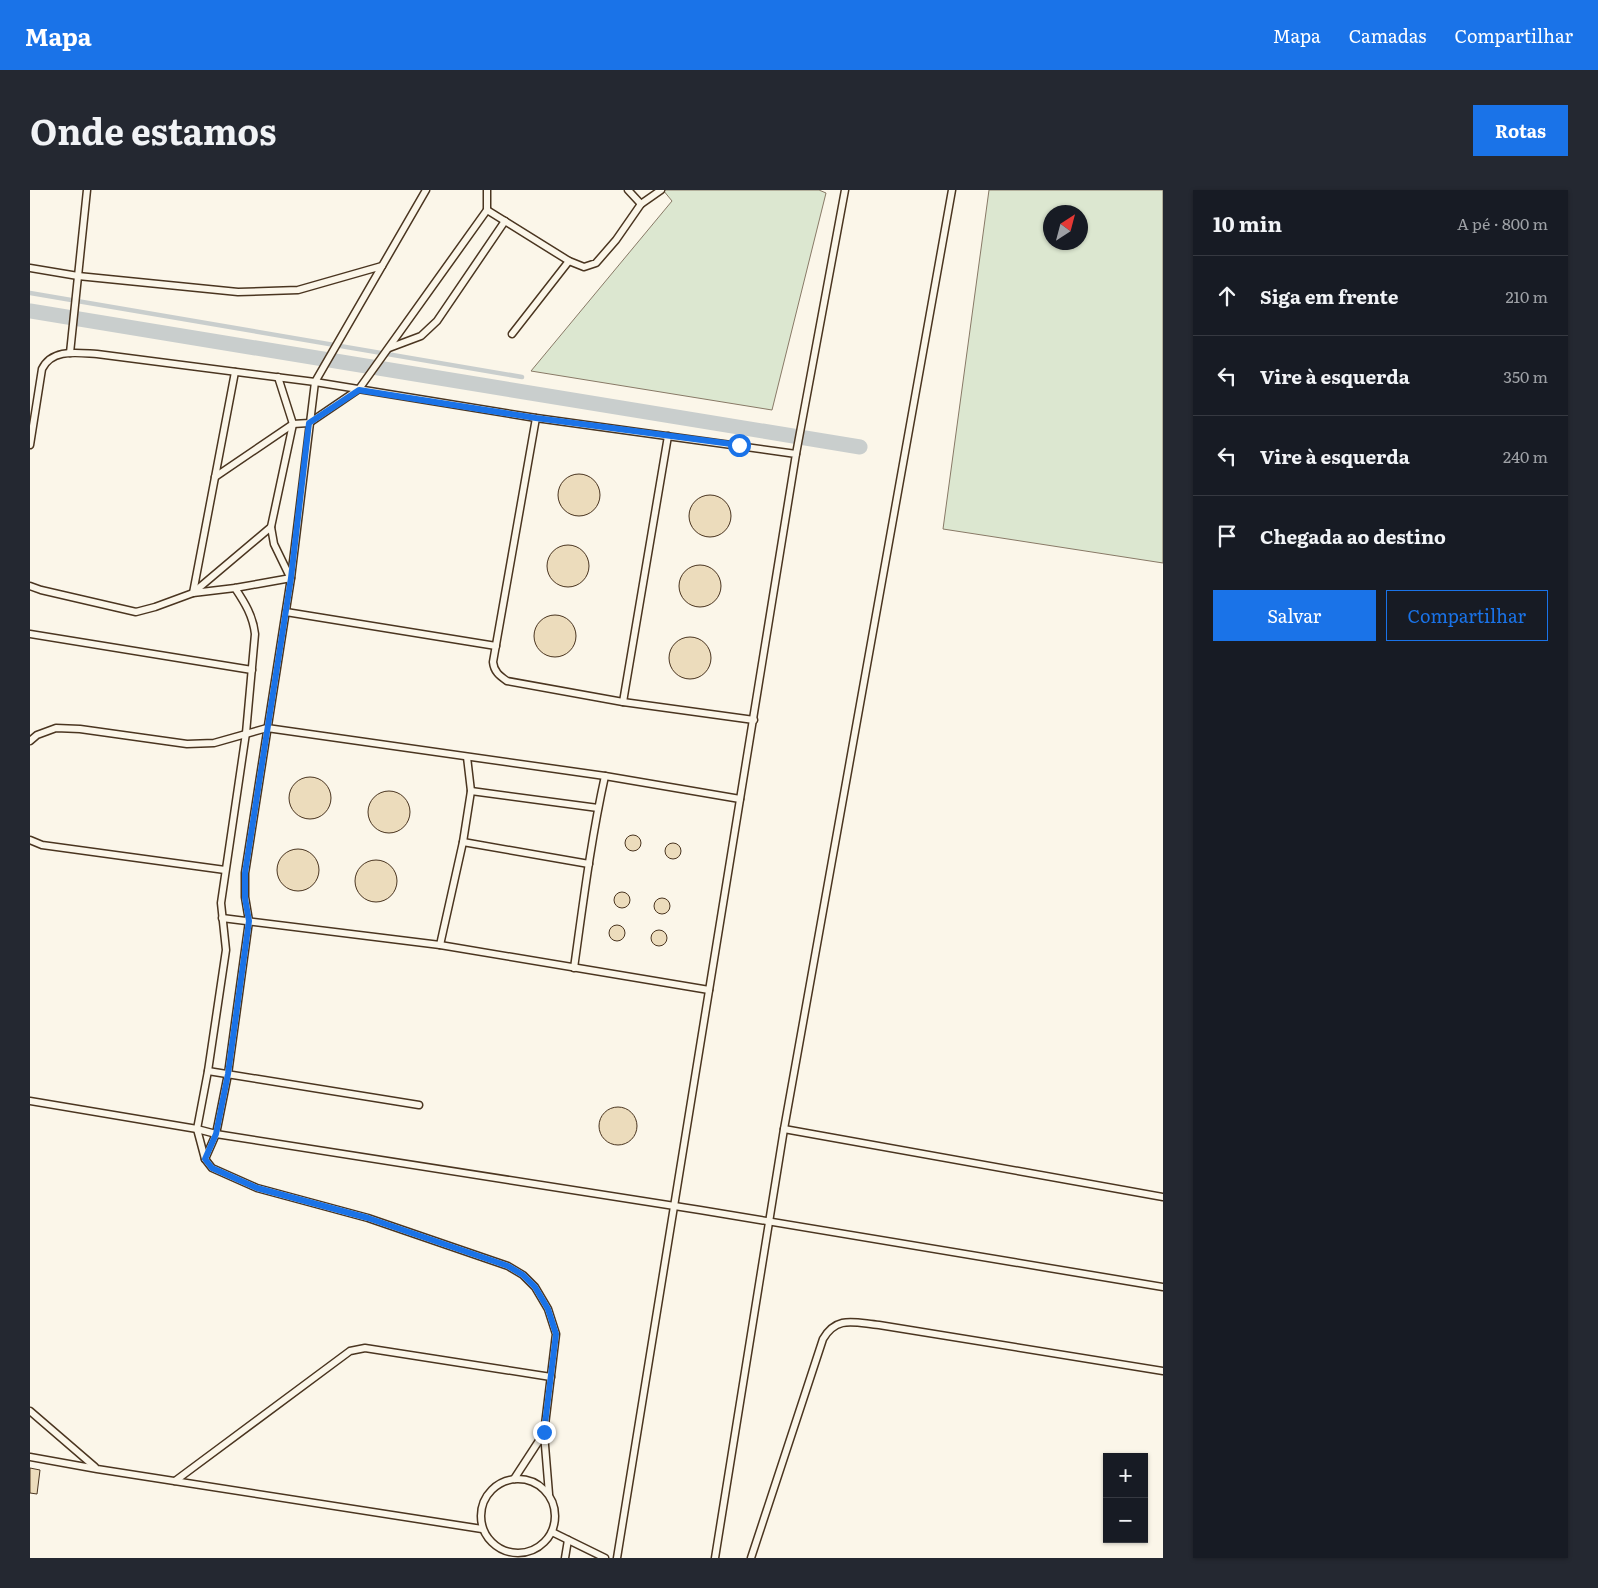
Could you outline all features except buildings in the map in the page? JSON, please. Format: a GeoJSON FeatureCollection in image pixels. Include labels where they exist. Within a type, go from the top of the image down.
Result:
{"type":"FeatureCollection","features":[{"type":"Feature","properties":{"kind":"lane"},"geometry":{"type":"LineString","coordinates":[[70,353],[87,190]]}},
{"type":"Feature","properties":{"kind":"lane"},"geometry":{"type":"LineString","coordinates":[[205,1159],[216,1134],[228,1074],[249,921],[245,898],[245,873],[291,578],[315,382],[426,190]]}},
{"type":"Feature","properties":{"kind":"lane"},"geometry":{"type":"LineString","coordinates":[[215,477],[293,424],[309,423],[359,390],[487,210],[487,190]]}},
{"type":"Feature","properties":{"kind":"lane"},"geometry":{"type":"LineString","coordinates":[[628,190],[641,204]]}},
{"type":"Feature","properties":{"kind":"lane"},"geometry":{"type":"LineString","coordinates":[[487,210],[568,261],[584,267],[596,263],[616,240],[641,204],[661,190]]}},
{"type":"Feature","properties":{"kind":"lane"},"geometry":{"type":"LineString","coordinates":[[617,1558],[796,454],[845,190]]}},
{"type":"Feature","properties":{"kind":"lane"},"geometry":{"type":"LineString","coordinates":[[715,1558],[784,1130],[952,190]]}},
{"type":"Feature","properties":{"kind":"lane"},"geometry":{"type":"LineString","coordinates":[[388,348],[421,336],[437,321],[505,221]]}},
{"type":"Feature","properties":{"kind":"lane"},"geometry":{"type":"LineString","coordinates":[[512,334],[568,261]]}},
{"type":"Feature","properties":{"kind":"lane"},"geometry":{"type":"LineString","coordinates":[[30,268],[78,276],[238,292],[298,290],[382,266]]}},
{"type":"Feature","properties":{"kind":"lane"},"geometry":{"type":"LineString","coordinates":[[30,445],[42,369],[48,359],[55,355],[70,353],[97,354],[315,382],[536,418],[796,454]]}},
{"type":"Feature","properties":{"kind":"lane"},"geometry":{"type":"LineString","coordinates":[[193,593],[235,372]]}},
{"type":"Feature","properties":{"kind":"lane"},"geometry":{"type":"LineString","coordinates":[[278,377],[293,424],[271,527],[274,544],[291,578]]}},
{"type":"Feature","properties":{"kind":"lane"},"geometry":{"type":"LineString","coordinates":[[536,418],[493,662],[498,675],[507,681],[623,702],[754,720]]}},
{"type":"Feature","properties":{"kind":"lane"},"geometry":{"type":"LineString","coordinates":[[623,702],[668,436]]}},
{"type":"Feature","properties":{"kind":"lane"},"geometry":{"type":"LineString","coordinates":[[193,593],[271,527]]}},
{"type":"Feature","properties":{"kind":"lane"},"geometry":{"type":"LineString","coordinates":[[30,586],[136,612],[193,593],[291,578]]}},
{"type":"Feature","properties":{"kind":"lane"},"geometry":{"type":"LineString","coordinates":[[235,588],[248,608],[253,620],[255,634],[246,733],[221,903],[226,950],[208,1071],[197,1129],[205,1159],[212,1168],[257,1188],[368,1218],[508,1266],[523,1275],[535,1287],[548,1309],[556,1334],[544,1432],[549,1494],[555,1513],[555,1523],[552,1532],[540,1547],[521,1556],[502,1550],[487,1538],[482,1529],[481,1509],[489,1492],[496,1485],[514,1478],[524,1479],[534,1482],[549,1494]]}},
{"type":"Feature","properties":{"kind":"lane"},"geometry":{"type":"LineString","coordinates":[[286,612],[496,646]]}},
{"type":"Feature","properties":{"kind":"lane"},"geometry":{"type":"LineString","coordinates":[[30,634],[252,670]]}},
{"type":"Feature","properties":{"kind":"lane"},"geometry":{"type":"LineString","coordinates":[[30,741],[37,735],[56,728],[80,729],[187,744],[214,743],[267,728],[605,776],[740,799]]}},
{"type":"Feature","properties":{"kind":"lane"},"geometry":{"type":"LineString","coordinates":[[440,945],[463,842],[471,791],[467,757]]}},
{"type":"Feature","properties":{"kind":"lane"},"geometry":{"type":"LineString","coordinates":[[574,968],[598,808],[605,776]]}},
{"type":"Feature","properties":{"kind":"lane"},"geometry":{"type":"LineString","coordinates":[[471,791],[598,808]]}},
{"type":"Feature","properties":{"kind":"lane"},"geometry":{"type":"LineString","coordinates":[[30,840],[42,845],[225,870]]}},
{"type":"Feature","properties":{"kind":"lane"},"geometry":{"type":"LineString","coordinates":[[463,842],[589,864]]}},
{"type":"Feature","properties":{"kind":"lane"},"geometry":{"type":"LineString","coordinates":[[222,918],[440,945],[709,990]]}},
{"type":"Feature","properties":{"kind":"lane"},"geometry":{"type":"LineString","coordinates":[[208,1071],[419,1105]]}},
{"type":"Feature","properties":{"kind":"lane"},"geometry":{"type":"LineString","coordinates":[[30,1101],[197,1129],[216,1134],[700,1210],[1163,1288]]}},
{"type":"Feature","properties":{"kind":"lane"},"geometry":{"type":"LineString","coordinates":[[784,1130],[1163,1197]]}},
{"type":"Feature","properties":{"kind":"lane"},"geometry":{"type":"LineString","coordinates":[[750,1558],[823,1339],[829,1329],[838,1324],[848,1322],[879,1325],[1163,1371]]}},
{"type":"Feature","properties":{"kind":"lane"},"geometry":{"type":"LineString","coordinates":[[175,1481],[350,1350],[365,1348],[551,1377]]}},
{"type":"Feature","properties":{"kind":"lane"},"geometry":{"type":"LineString","coordinates":[[30,1411],[97,1469]]}},
{"type":"Feature","properties":{"kind":"lane"},"geometry":{"type":"LineString","coordinates":[[514,1478],[544,1432]]}},
{"type":"Feature","properties":{"kind":"lane"},"geometry":{"type":"LineString","coordinates":[[30,1456],[97,1469],[482,1529]]}},
{"type":"Feature","properties":{"kind":"lane"},"geometry":{"type":"LineString","coordinates":[[552,1532],[605,1558]]}},
{"type":"Feature","properties":{"kind":"lane"},"geometry":{"type":"LineString","coordinates":[[565,1558],[568,1540]]}},
{"type":"Feature","properties":{"kind":"green space"},"geometry":{"type":"Polygon","coordinates":[[[663,190],[819,190],[826,193],[772,410],[531,371],[672,201],[663,190]]]}},
{"type":"Feature","properties":{"kind":"green space"},"geometry":{"type":"Polygon","coordinates":[[[989,190],[1163,190],[1163,563],[943,529],[989,190]]]}},
{"type":"Feature","properties":{"kind":"waterway"},"geometry":{"type":"LineString","coordinates":[[30,293],[522,377]]}},
{"type":"Feature","properties":{"kind":"waterway"},"geometry":{"type":"LineString","coordinates":[[30,311],[860,447]]}},
{"type":"Feature","properties":{"kind":"route"},"geometry":{"type":"LineString","coordinates":[[544,1432],[556,1334],[548,1309],[535,1287],[523,1275],[508,1266],[368,1218],[257,1188],[224,1175],[212,1168],[205,1159],[216,1134],[228,1074],[249,921],[245,898],[245,873],[291,578],[309,423],[359,390],[536,418],[739,445]]}}]}
